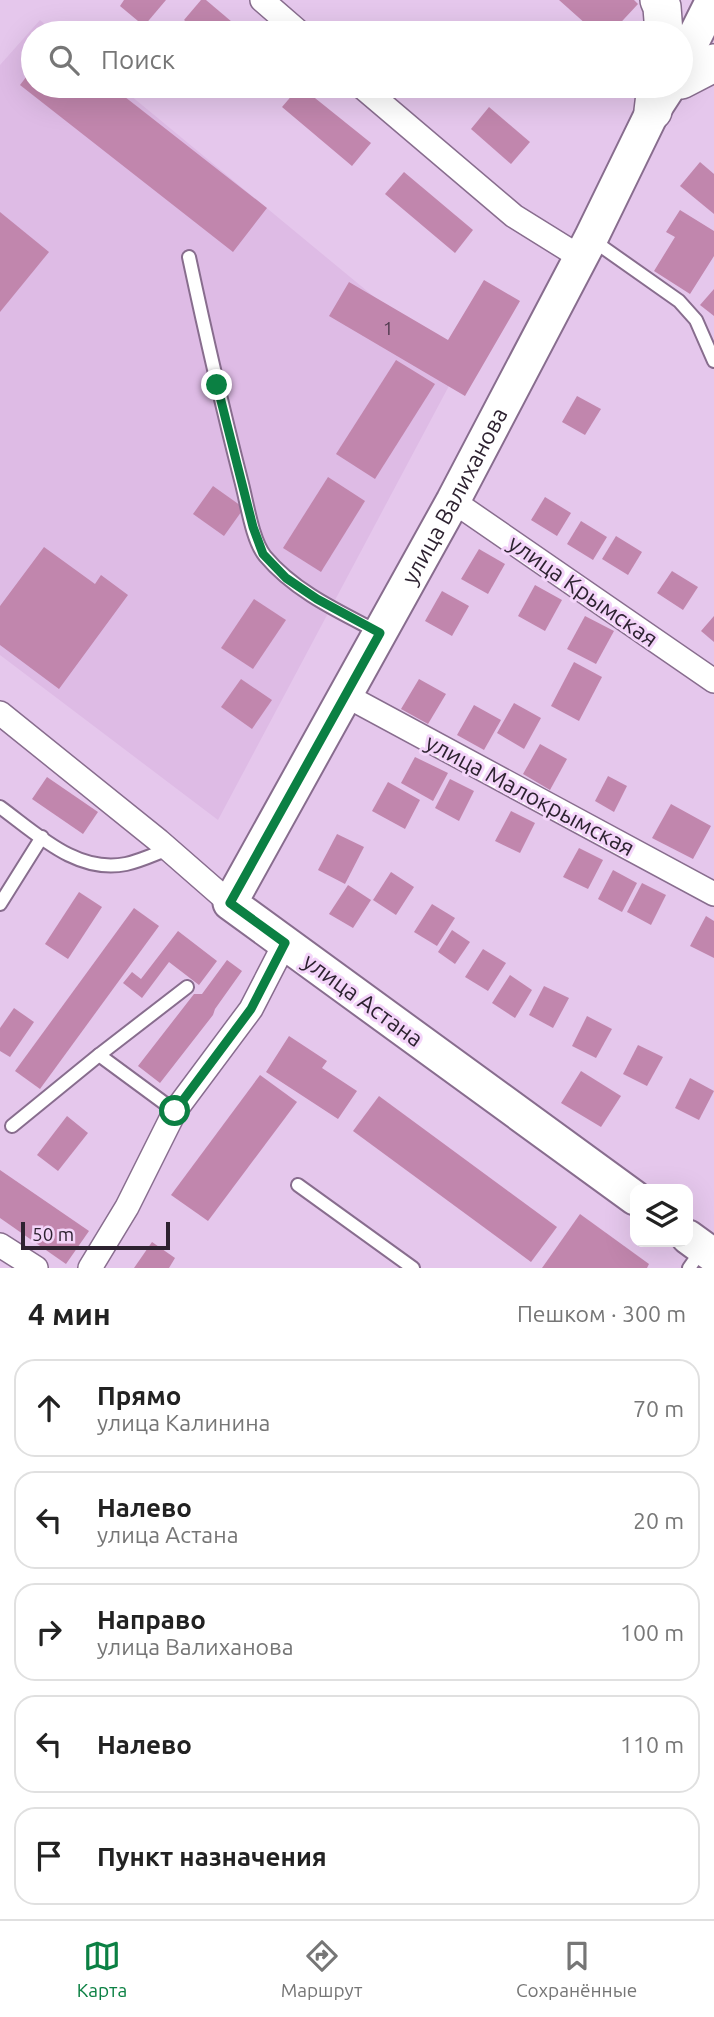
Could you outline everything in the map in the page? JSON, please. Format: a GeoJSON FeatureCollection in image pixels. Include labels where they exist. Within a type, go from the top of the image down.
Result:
{"type":"FeatureCollection","features":[{"type":"Feature","properties":{"kind":"main road"},"geometry":{"type":"LineString","coordinates":[[659,0],[663,21]]}},
{"type":"Feature","properties":{"kind":"main road"},"geometry":{"type":"LineString","coordinates":[[693,40],[713,0]]}},
{"type":"Feature","properties":{"kind":"main road"},"geometry":{"type":"LineString","coordinates":[[693,74],[714,63]]}},
{"type":"Feature","properties":{"kind":"main road","name":"улица Валиханова"},"geometry":{"type":"LineString","coordinates":[[230,903],[453,501],[586,248],[661,98]]}},
{"type":"Feature","properties":{"kind":"main road","name":"улица Астана"},"geometry":{"type":"LineString","coordinates":[[230,903],[630,1194]]}},
{"type":"Feature","properties":{"kind":"street"},"geometry":{"type":"LineString","coordinates":[[262,0],[286,21]]}},
{"type":"Feature","properties":{"kind":"street"},"geometry":{"type":"LineString","coordinates":[[376,98],[514,216],[586,248]]}},
{"type":"Feature","properties":{"kind":"street","name":"улица Крымская"},"geometry":{"type":"LineString","coordinates":[[453,501],[714,681]]}},
{"type":"Feature","properties":{"kind":"street","name":"улица Малокрымская"},"geometry":{"type":"LineString","coordinates":[[345,695],[714,894]]}},
{"type":"Feature","properties":{"kind":"street","name":"улица Астана"},"geometry":{"type":"LineString","coordinates":[[0,713],[168,849],[230,903]]}},
{"type":"Feature","properties":{"kind":"street"},"geometry":{"type":"LineString","coordinates":[[90,1268],[127,1206],[175,1111],[251,1009],[285,943]]}},
{"type":"Feature","properties":{"kind":"street"},"geometry":{"type":"LineString","coordinates":[[0,1245],[36,1268]]}},
{"type":"Feature","properties":{"kind":"lane"},"geometry":{"type":"LineString","coordinates":[[586,248],[679,301],[696,320],[714,361]]}},
{"type":"Feature","properties":{"kind":"lane"},"geometry":{"type":"LineString","coordinates":[[189,257],[217,385],[253,527],[263,554],[286,578],[317,599],[380,633]]}},
{"type":"Feature","properties":{"kind":"lane"},"geometry":{"type":"LineString","coordinates":[[0,807],[70,858],[95,865],[126,864],[168,849]]}},
{"type":"Feature","properties":{"kind":"lane"},"geometry":{"type":"LineString","coordinates":[[0,904],[42,837]]}},
{"type":"Feature","properties":{"kind":"lane"},"geometry":{"type":"LineString","coordinates":[[12,1126],[187,987]]}},
{"type":"Feature","properties":{"kind":"lane"},"geometry":{"type":"LineString","coordinates":[[99,1055],[175,1111]]}},
{"type":"Feature","properties":{"kind":"lane"},"geometry":{"type":"LineString","coordinates":[[298,1185],[413,1268]]}},
{"type":"Feature","properties":{"kind":"shaded area"},"geometry":{"type":"Polygon","coordinates":[[[21,41],[21,98],[134,98],[459,367],[218,820],[0,655],[0,65],[21,41]]]}},
{"type":"Feature","properties":{"kind":"building"},"geometry":{"type":"Polygon","coordinates":[[[124,0],[166,0],[148,21],[138,21],[120,6],[124,0]]]}},
{"type":"Feature","properties":{"kind":"building"},"geometry":{"type":"Polygon","coordinates":[[[201,0],[206,0],[231,21],[185,21],[201,0]]]}},
{"type":"Feature","properties":{"kind":"building"},"geometry":{"type":"Polygon","coordinates":[[[559,0],[634,0],[638,4],[622,21],[583,21],[559,0]]]}},
{"type":"Feature","properties":{"kind":"building"},"geometry":{"type":"Polygon","coordinates":[[[37,98],[126,98],[267,208],[233,252],[37,98]]]}},
{"type":"Feature","properties":{"kind":"building"},"geometry":{"type":"Polygon","coordinates":[[[290,98],[315,98],[371,143],[352,166],[282,107],[290,98]]]}},
{"type":"Feature","properties":{"kind":"building"},"geometry":{"type":"Polygon","coordinates":[[[489,107],[530,142],[511,164],[471,129],[489,107]]]}},
{"type":"Feature","properties":{"kind":"building"},"geometry":{"type":"Polygon","coordinates":[[[700,162],[714,174],[714,214],[680,186],[700,162]]]}},
{"type":"Feature","properties":{"kind":"building"},"geometry":{"type":"Polygon","coordinates":[[[404,172],[473,230],[455,253],[385,194],[404,172]]]}},
{"type":"Feature","properties":{"kind":"building"},"geometry":{"type":"Polygon","coordinates":[[[680,210],[714,231],[714,256],[690,294],[654,271],[675,237],[666,232],[680,210]]]}},
{"type":"Feature","properties":{"kind":"building"},"geometry":{"type":"Polygon","coordinates":[[[0,212],[49,252],[0,312],[0,212]]]}},
{"type":"Feature","properties":{"kind":"building"},"geometry":{"type":"Polygon","coordinates":[[[484,280],[520,301],[465,396],[329,316],[349,282],[448,340],[484,280]]]}},
{"type":"Feature","properties":{"kind":"building"},"geometry":{"type":"Polygon","coordinates":[[[714,289],[714,316],[700,305],[714,289]]]}},
{"type":"Feature","properties":{"kind":"building"},"geometry":{"type":"Polygon","coordinates":[[[396,360],[435,384],[375,479],[336,454],[396,360]]]}},
{"type":"Feature","properties":{"kind":"building"},"geometry":{"type":"Polygon","coordinates":[[[577,396],[601,409],[585,435],[562,422],[577,396]]]}},
{"type":"Feature","properties":{"kind":"building"},"geometry":{"type":"Polygon","coordinates":[[[328,477],[365,501],[321,572],[283,548],[328,477]]]}},
{"type":"Feature","properties":{"kind":"building"},"geometry":{"type":"Polygon","coordinates":[[[213,486],[244,508],[224,536],[193,514],[213,486]]]}},
{"type":"Feature","properties":{"kind":"building"},"geometry":{"type":"Polygon","coordinates":[[[545,497],[571,513],[557,536],[531,520],[545,497]]]}},
{"type":"Feature","properties":{"kind":"building"},"geometry":{"type":"Polygon","coordinates":[[[581,521],[607,537],[593,560],[567,544],[581,521]]]}},
{"type":"Feature","properties":{"kind":"building"},"geometry":{"type":"Polygon","coordinates":[[[616,536],[642,552],[628,575],[602,559],[616,536]]]}},
{"type":"Feature","properties":{"kind":"building"},"geometry":{"type":"Polygon","coordinates":[[[44,547],[95,584],[101,575],[128,595],[59,689],[0,645],[0,606],[44,547]]]}},
{"type":"Feature","properties":{"kind":"building"},"geometry":{"type":"Polygon","coordinates":[[[479,549],[505,564],[488,594],[461,579],[479,549]]]}},
{"type":"Feature","properties":{"kind":"building"},"geometry":{"type":"Polygon","coordinates":[[[672,571],[698,587],[683,610],[657,593],[672,571]]]}},
{"type":"Feature","properties":{"kind":"building"},"geometry":{"type":"Polygon","coordinates":[[[535,585],[562,600],[545,631],[518,616],[535,585]]]}},
{"type":"Feature","properties":{"kind":"building"},"geometry":{"type":"Polygon","coordinates":[[[442,591],[469,606],[452,636],[425,621],[442,591]]]}},
{"type":"Feature","properties":{"kind":"building"},"geometry":{"type":"Polygon","coordinates":[[[254,599],[286,620],[253,669],[221,648],[254,599]]]}},
{"type":"Feature","properties":{"kind":"building"},"geometry":{"type":"Polygon","coordinates":[[[585,616],[614,631],[596,664],[567,649],[585,616]]]}},
{"type":"Feature","properties":{"kind":"building"},"geometry":{"type":"Polygon","coordinates":[[[714,616],[714,642],[701,631],[714,616]]]}},
{"type":"Feature","properties":{"kind":"building"},"geometry":{"type":"Polygon","coordinates":[[[574,662],[602,677],[579,721],[551,706],[574,662]]]}},
{"type":"Feature","properties":{"kind":"building"},"geometry":{"type":"Polygon","coordinates":[[[241,679],[272,700],[252,729],[221,707],[241,679]]]}},
{"type":"Feature","properties":{"kind":"building"},"geometry":{"type":"Polygon","coordinates":[[[419,679],[446,694],[428,724],[401,709],[419,679]]]}},
{"type":"Feature","properties":{"kind":"building"},"geometry":{"type":"Polygon","coordinates":[[[514,703],[541,718],[524,749],[497,733],[514,703]]]}},
{"type":"Feature","properties":{"kind":"building"},"geometry":{"type":"Polygon","coordinates":[[[474,705],[501,720],[484,750],[457,735],[474,705]]]}},
{"type":"Feature","properties":{"kind":"building"},"geometry":{"type":"Polygon","coordinates":[[[540,744],[567,759],[550,790],[523,774],[540,744]]]}},
{"type":"Feature","properties":{"kind":"building"},"geometry":{"type":"Polygon","coordinates":[[[415,757],[448,773],[433,801],[401,783],[415,757]]]}},
{"type":"Feature","properties":{"kind":"building"},"geometry":{"type":"Polygon","coordinates":[[[608,776],[627,786],[614,812],[595,801],[608,776]]]}},
{"type":"Feature","properties":{"kind":"building"},"geometry":{"type":"Polygon","coordinates":[[[47,777],[98,812],[83,834],[32,799],[47,777]]]}},
{"type":"Feature","properties":{"kind":"building"},"geometry":{"type":"Polygon","coordinates":[[[450,779],[474,791],[459,821],[435,808],[450,779]]]}},
{"type":"Feature","properties":{"kind":"building"},"geometry":{"type":"Polygon","coordinates":[[[388,782],[420,800],[405,829],[372,811],[388,782]]]}},
{"type":"Feature","properties":{"kind":"building"},"geometry":{"type":"Polygon","coordinates":[[[671,804],[711,826],[693,859],[652,838],[671,804]]]}},
{"type":"Feature","properties":{"kind":"building"},"geometry":{"type":"Polygon","coordinates":[[[511,811],[535,823],[520,853],[495,841],[511,811]]]}},
{"type":"Feature","properties":{"kind":"building"},"geometry":{"type":"Polygon","coordinates":[[[337,834],[364,847],[345,884],[318,870],[337,834]]]}},
{"type":"Feature","properties":{"kind":"building"},"geometry":{"type":"Polygon","coordinates":[[[579,848],[603,860],[588,889],[563,877],[579,848]]]}},
{"type":"Feature","properties":{"kind":"building"},"geometry":{"type":"Polygon","coordinates":[[[613,870],[637,883],[622,912],[598,899],[613,870]]]}},
{"type":"Feature","properties":{"kind":"building"},"geometry":{"type":"Polygon","coordinates":[[[391,872],[414,887],[396,915],[373,900],[391,872]]]}},
{"type":"Feature","properties":{"kind":"building"},"geometry":{"type":"Polygon","coordinates":[[[642,883],[666,895],[651,925],[627,912],[642,883]]]}},
{"type":"Feature","properties":{"kind":"building"},"geometry":{"type":"Polygon","coordinates":[[[348,885],[371,900],[353,928],[329,914],[348,885]]]}},
{"type":"Feature","properties":{"kind":"building"},"geometry":{"type":"Polygon","coordinates":[[[79,892],[102,907],[68,959],[45,944],[79,892]]]}},
{"type":"Feature","properties":{"kind":"building"},"geometry":{"type":"Polygon","coordinates":[[[432,904],[455,918],[437,946],[414,932],[432,904]]]}},
{"type":"Feature","properties":{"kind":"building"},"geometry":{"type":"Polygon","coordinates":[[[134,908],[159,926],[40,1089],[15,1071],[134,908]]]}},
{"type":"Feature","properties":{"kind":"building"},"geometry":{"type":"Polygon","coordinates":[[[706,916],[714,921],[714,958],[690,946],[706,916]]]}},
{"type":"Feature","properties":{"kind":"building"},"geometry":{"type":"Polygon","coordinates":[[[452,930],[470,942],[455,964],[438,952],[452,930]]]}},
{"type":"Feature","properties":{"kind":"building"},"geometry":{"type":"Polygon","coordinates":[[[178,931],[217,961],[199,985],[169,962],[142,998],[123,983],[132,972],[141,979],[178,931]]]}},
{"type":"Feature","properties":{"kind":"building"},"geometry":{"type":"Polygon","coordinates":[[[483,949],[506,963],[488,991],[465,977],[483,949]]]}},
{"type":"Feature","properties":{"kind":"building"},"geometry":{"type":"Polygon","coordinates":[[[227,960],[242,971],[213,1015],[160,1083],[138,1066],[194,994],[202,994],[227,960]]]}},
{"type":"Feature","properties":{"kind":"building"},"geometry":{"type":"Polygon","coordinates":[[[510,975],[532,990],[515,1018],[492,1003],[510,975]]]}},
{"type":"Feature","properties":{"kind":"building"},"geometry":{"type":"Polygon","coordinates":[[[544,986],[569,998],[553,1028],[529,1015],[544,986]]]}},
{"type":"Feature","properties":{"kind":"building"},"geometry":{"type":"Polygon","coordinates":[[[14,1008],[34,1022],[10,1057],[0,1051],[0,1028],[14,1008]]]}},
{"type":"Feature","properties":{"kind":"building"},"geometry":{"type":"Polygon","coordinates":[[[587,1016],[612,1029],[596,1058],[572,1046],[587,1016]]]}},
{"type":"Feature","properties":{"kind":"building"},"geometry":{"type":"Polygon","coordinates":[[[289,1036],[327,1061],[322,1068],[357,1091],[338,1119],[266,1072],[289,1036]]]}},
{"type":"Feature","properties":{"kind":"building"},"geometry":{"type":"Polygon","coordinates":[[[638,1045],[663,1057],[647,1086],[623,1074],[638,1045]]]}},
{"type":"Feature","properties":{"kind":"building"},"geometry":{"type":"Polygon","coordinates":[[[581,1071],[621,1096],[601,1127],[561,1103],[581,1071]]]}},
{"type":"Feature","properties":{"kind":"building"},"geometry":{"type":"Polygon","coordinates":[[[260,1075],[297,1102],[208,1221],[171,1195],[260,1075]]]}},
{"type":"Feature","properties":{"kind":"building"},"geometry":{"type":"Polygon","coordinates":[[[690,1078],[714,1091],[699,1120],[675,1108],[690,1078]]]}},
{"type":"Feature","properties":{"kind":"building"},"geometry":{"type":"Polygon","coordinates":[[[379,1096],[557,1227],[531,1262],[353,1131],[379,1096]]]}},
{"type":"Feature","properties":{"kind":"building"},"geometry":{"type":"Polygon","coordinates":[[[67,1116],[88,1133],[58,1171],[37,1155],[67,1116]]]}},
{"type":"Feature","properties":{"kind":"building"},"geometry":{"type":"Polygon","coordinates":[[[0,1170],[89,1231],[66,1264],[0,1218],[0,1170]]]}},
{"type":"Feature","properties":{"kind":"building"},"geometry":{"type":"Polygon","coordinates":[[[580,1214],[649,1264],[647,1268],[542,1268],[580,1214]]]}},
{"type":"Feature","properties":{"kind":"building"},"geometry":{"type":"Polygon","coordinates":[[[152,1242],[175,1258],[169,1268],[134,1268],[152,1242]]]}},
{"type":"Feature","properties":{"kind":"route"},"geometry":{"type":"LineString","coordinates":[[175,1111],[251,1009],[285,943],[230,903],[380,633],[317,599],[286,578],[263,554],[253,527],[217,385]]}}]}
